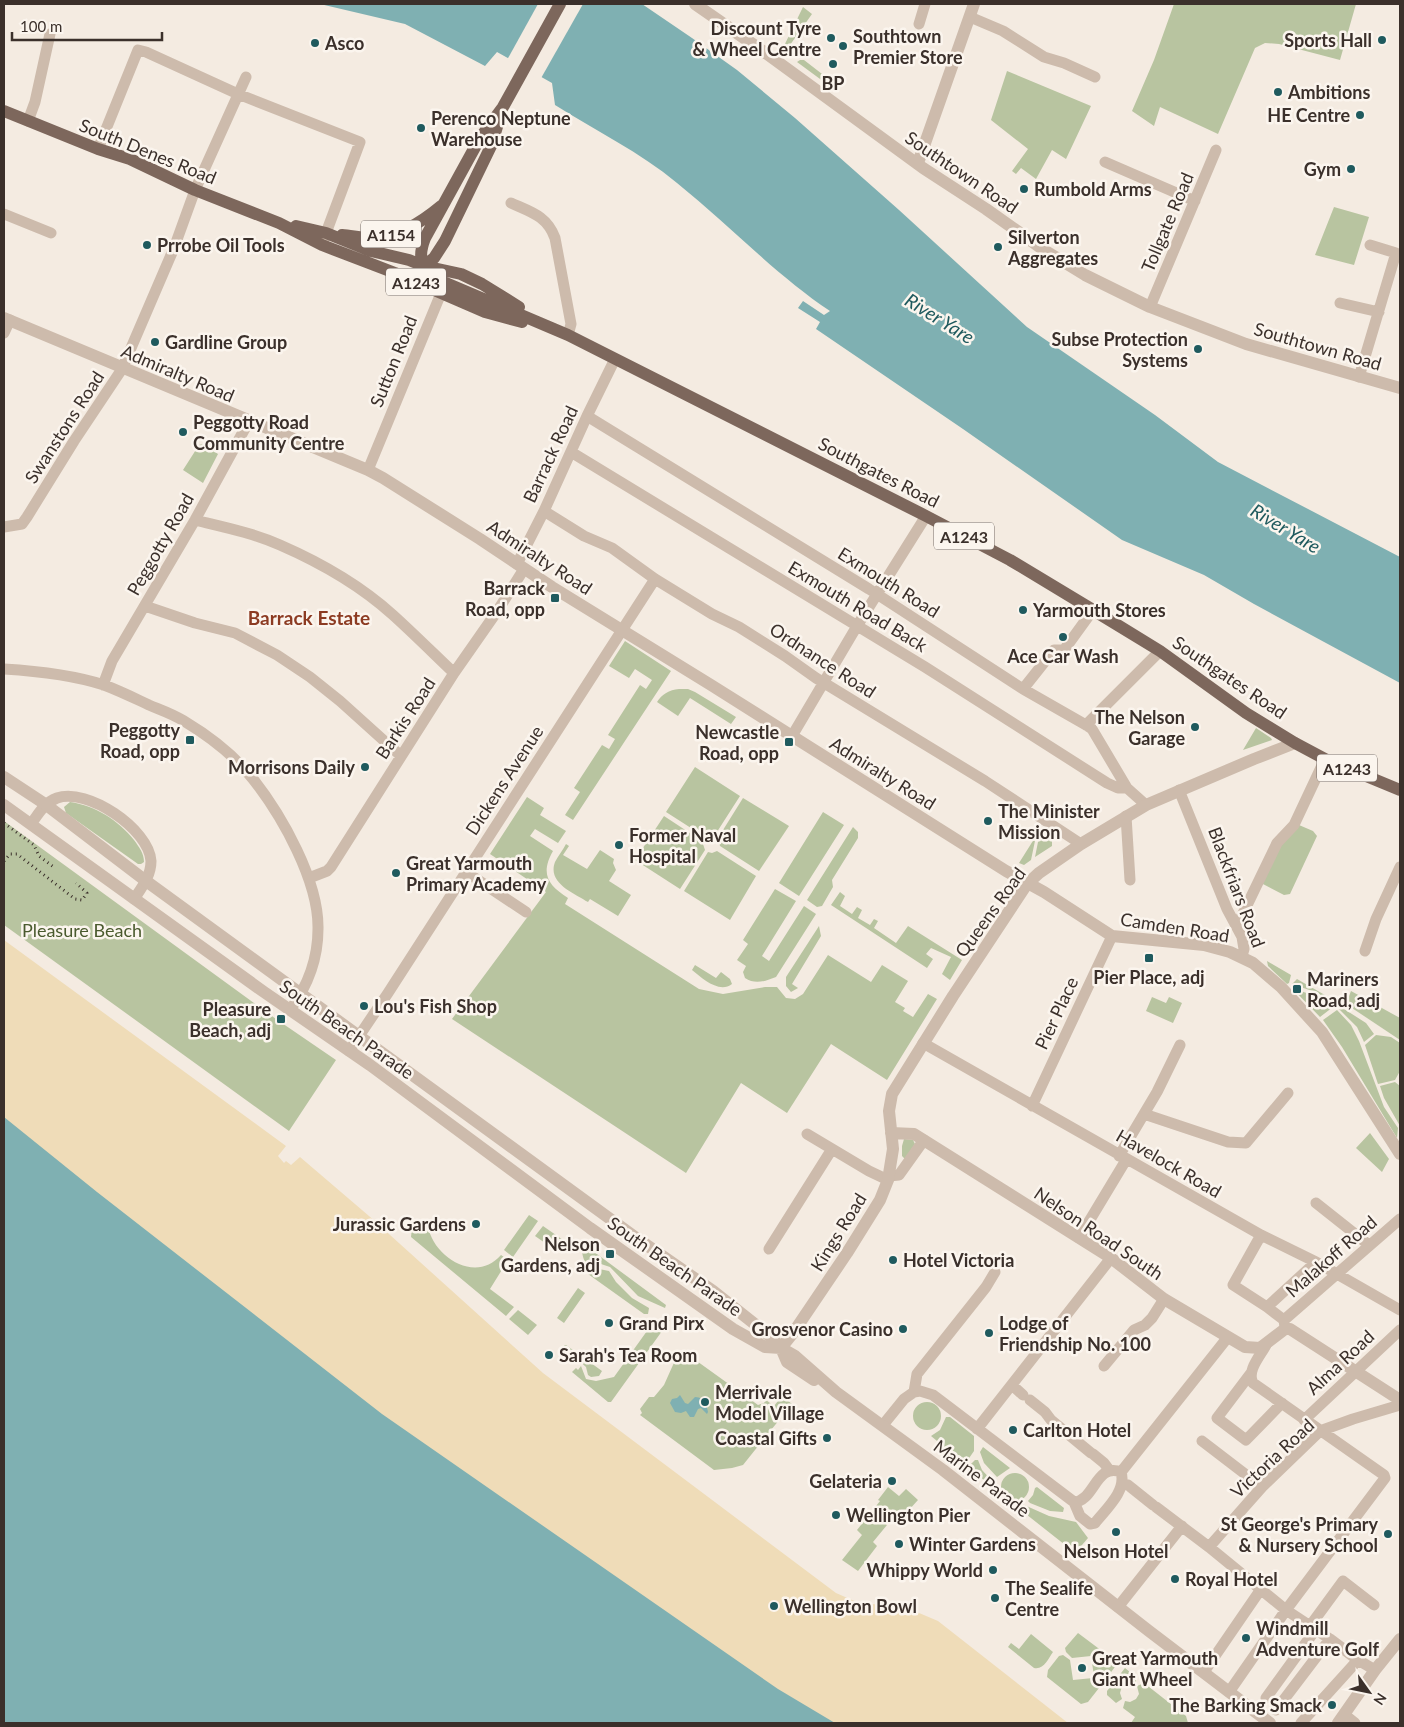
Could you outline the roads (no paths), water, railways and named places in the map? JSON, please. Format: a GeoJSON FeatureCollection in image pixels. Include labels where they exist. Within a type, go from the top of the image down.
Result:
{"type":"FeatureCollection","features":[{"type":"Feature","properties":{"kind":"main road","name":"A1154"},"geometry":{"type":"LineString","coordinates":[[503,107],[492,144],[445,241],[434,258],[424,266],[421,250],[425,238],[480,138],[503,107],[560,4]]}},
{"type":"Feature","properties":{"kind":"main road","name":"South Denes Road"},"geometry":{"type":"LineString","coordinates":[[4,111],[98,149],[130,159],[195,190],[278,223],[324,239],[409,260],[424,266],[477,295],[563,333],[615,359]]}},
{"type":"Feature","properties":{"kind":"main road","name":"A1154"},"geometry":{"type":"LineString","coordinates":[[324,239],[379,238],[402,232],[431,214],[446,201]]}},
{"type":"Feature","properties":{"kind":"main road","name":"South Denes Road"},"geometry":{"type":"LineString","coordinates":[[324,239],[395,273],[445,278],[462,274],[563,333]]}},
{"type":"Feature","properties":{"kind":"main road","name":"A1154"},"geometry":{"type":"LineString","coordinates":[[445,241],[442,255],[445,278]]}},
{"type":"Feature","properties":{"kind":"main road","name":"A1243"},"geometry":{"type":"LineString","coordinates":[[395,273],[409,274],[424,266]]}},
{"type":"Feature","properties":{"kind":"main road","name":"Southgates Road"},"geometry":{"type":"LineString","coordinates":[[615,359],[1010,560],[1160,651],[1246,712],[1295,743]]}},
{"type":"Feature","properties":{"kind":"main road","name":"A1243"},"geometry":{"type":"LineString","coordinates":[[1295,743],[1325,759],[1400,790]]}},
{"type":"Feature","properties":{"kind":"street","name":"Southtown Road"},"geometry":{"type":"LineString","coordinates":[[695,4],[709,8],[767,54],[918,164],[1044,250],[1088,276],[1150,307],[1246,344],[1400,388]]}},
{"type":"Feature","properties":{"kind":"street"},"geometry":{"type":"LineString","coordinates":[[918,24],[925,4]]}},
{"type":"Feature","properties":{"kind":"street"},"geometry":{"type":"LineString","coordinates":[[918,164],[974,4]]}},
{"type":"Feature","properties":{"kind":"street"},"geometry":{"type":"LineString","coordinates":[[970,17],[1003,31],[1044,57],[1064,63],[1096,77]]}},
{"type":"Feature","properties":{"kind":"street"},"geometry":{"type":"LineString","coordinates":[[28,121],[50,34]]}},
{"type":"Feature","properties":{"kind":"street"},"geometry":{"type":"LineString","coordinates":[[98,149],[138,50],[238,94],[360,142],[324,239]]}},
{"type":"Feature","properties":{"kind":"street","name":"Swanstons Road"},"geometry":{"type":"LineString","coordinates":[[4,527],[22,524],[122,369],[174,248],[195,190],[246,77]]}},
{"type":"Feature","properties":{"kind":"street","name":"Tollgate Road"},"geometry":{"type":"LineString","coordinates":[[1150,307],[1216,150]]}},
{"type":"Feature","properties":{"kind":"street"},"geometry":{"type":"LineString","coordinates":[[1105,162],[1195,200]]}},
{"type":"Feature","properties":{"kind":"street"},"geometry":{"type":"LineString","coordinates":[[510,203],[536,214],[552,228],[571,324],[563,333]]}},
{"type":"Feature","properties":{"kind":"street"},"geometry":{"type":"LineString","coordinates":[[4,214],[51,233]]}},
{"type":"Feature","properties":{"kind":"street"},"geometry":{"type":"LineString","coordinates":[[1359,377],[1396,252],[1370,245]]}},
{"type":"Feature","properties":{"kind":"street","name":"Sutton Road"},"geometry":{"type":"LineString","coordinates":[[368,470],[445,278]]}},
{"type":"Feature","properties":{"kind":"street"},"geometry":{"type":"LineString","coordinates":[[1340,302],[1379,312]]}},
{"type":"Feature","properties":{"kind":"street"},"geometry":{"type":"LineString","coordinates":[[4,333],[7,319]]}},
{"type":"Feature","properties":{"kind":"street","name":"Admiralty Road"},"geometry":{"type":"LineString","coordinates":[[7,319],[122,369],[368,470],[1027,884]]}},
{"type":"Feature","properties":{"kind":"street","name":"Barrack Road"},"geometry":{"type":"LineString","coordinates":[[521,566],[586,416],[615,359]]}},
{"type":"Feature","properties":{"kind":"street","name":"Exmouth Road"},"geometry":{"type":"LineString","coordinates":[[586,416],[877,594],[1023,689],[1086,724],[1092,729],[1127,788],[1146,805]]}},
{"type":"Feature","properties":{"kind":"street","name":"Peggotty Road"},"geometry":{"type":"LineString","coordinates":[[103,685],[112,661],[195,520],[249,421]]}},
{"type":"Feature","properties":{"kind":"street","name":"Exmouth Road Back"},"geometry":{"type":"LineString","coordinates":[[571,452],[917,662],[1108,783],[1118,788],[1127,788]]}},
{"type":"Feature","properties":{"kind":"street","name":"Ordnance Road"},"geometry":{"type":"LineString","coordinates":[[544,511],[584,536],[612,548],[712,614],[785,656],[824,683],[985,781],[1081,844]]}},
{"type":"Feature","properties":{"kind":"street"},"geometry":{"type":"LineString","coordinates":[[792,736],[856,626],[926,516]]}},
{"type":"Feature","properties":{"kind":"street"},"geometry":{"type":"LineString","coordinates":[[195,520],[244,532],[279,544],[316,563],[352,585],[392,614],[454,673]]}},
{"type":"Feature","properties":{"kind":"street","name":"Barkis Road"},"geometry":{"type":"LineString","coordinates":[[309,878],[327,871],[331,867],[454,673],[498,610],[521,566]]}},
{"type":"Feature","properties":{"kind":"street","name":"Dickens Avenue"},"geometry":{"type":"LineString","coordinates":[[349,1051],[655,578]]}},
{"type":"Feature","properties":{"kind":"street"},"geometry":{"type":"LineString","coordinates":[[145,606],[235,633],[277,655],[310,677],[340,701],[401,756]]}},
{"type":"Feature","properties":{"kind":"street"},"geometry":{"type":"LineString","coordinates":[[1023,689],[1054,650],[1064,650],[1093,610]]}},
{"type":"Feature","properties":{"kind":"street"},"geometry":{"type":"LineString","coordinates":[[1086,724],[1160,651]]}},
{"type":"Feature","properties":{"kind":"street"},"geometry":{"type":"LineString","coordinates":[[4,669],[58,674],[103,685],[134,697],[182,720],[231,756],[252,778],[287,830],[309,878],[318,927],[314,962],[301,994],[290,1010]]}},
{"type":"Feature","properties":{"kind":"street","name":"Queens Road"},"geometry":{"type":"LineString","coordinates":[[889,1178],[893,1149],[889,1112],[892,1094],[989,940],[1027,884],[1081,844],[1146,805],[1295,743]]}},
{"type":"Feature","properties":{"kind":"street"},"geometry":{"type":"LineString","coordinates":[[1237,926],[1277,843],[1294,825],[1325,759]]}},
{"type":"Feature","properties":{"kind":"street","name":"South Beach Parade"},"geometry":{"type":"LineString","coordinates":[[4,777],[45,804],[146,881],[635,1237],[713,1291],[771,1337],[781,1348]]}},
{"type":"Feature","properties":{"kind":"street","name":"Blackfriars Road"},"geometry":{"type":"LineString","coordinates":[[1179,790],[1228,909],[1242,937],[1244,948],[1242,956],[1275,981],[1322,1032],[1399,1150]]}},
{"type":"Feature","properties":{"kind":"street"},"geometry":{"type":"LineString","coordinates":[[31,824],[45,804],[68,796],[81,797],[99,805],[125,821],[140,837],[151,859],[146,881],[134,899]]}},
{"type":"Feature","properties":{"kind":"street","name":"South Beach Parade"},"geometry":{"type":"LineString","coordinates":[[4,805],[349,1051],[590,1228],[733,1329],[766,1347],[781,1348]]}},
{"type":"Feature","properties":{"kind":"street"},"geometry":{"type":"LineString","coordinates":[[1126,816],[1130,880]]}},
{"type":"Feature","properties":{"kind":"street"},"geometry":{"type":"LineString","coordinates":[[1365,951],[1376,919],[1400,867]]}},
{"type":"Feature","properties":{"kind":"street"},"geometry":{"type":"LineString","coordinates":[[466,872],[526,912]]}},
{"type":"Feature","properties":{"kind":"street","name":"Camden Road"},"geometry":{"type":"LineString","coordinates":[[1027,884],[1044,892],[1112,936],[1204,945],[1242,956]]}},
{"type":"Feature","properties":{"kind":"street","name":"Pier Place"},"geometry":{"type":"LineString","coordinates":[[1032,1106],[1112,936]]}},
{"type":"Feature","properties":{"kind":"street","name":"Havelock Road"},"geometry":{"type":"LineString","coordinates":[[923,1043],[1122,1158],[1261,1235],[1316,1262],[1400,1310]]}},
{"type":"Feature","properties":{"kind":"street"},"geometry":{"type":"LineString","coordinates":[[1079,1238],[1144,1114],[1158,1092],[1180,1045]]}},
{"type":"Feature","properties":{"kind":"street"},"geometry":{"type":"LineString","coordinates":[[1144,1114],[1238,1144],[1246,1142],[1288,1093]]}},
{"type":"Feature","properties":{"kind":"street"},"geometry":{"type":"LineString","coordinates":[[807,1134],[869,1171],[889,1178],[899,1175],[924,1140]]}},
{"type":"Feature","properties":{"kind":"street","name":"Nelson Road South"},"geometry":{"type":"LineString","coordinates":[[891,1134],[914,1134],[924,1140],[1111,1258],[1164,1299],[1228,1337],[1245,1346],[1260,1348],[1266,1345]]}},
{"type":"Feature","properties":{"kind":"street"},"geometry":{"type":"LineString","coordinates":[[769,1249],[832,1150]]}},
{"type":"Feature","properties":{"kind":"street","name":"Kings Road"},"geometry":{"type":"LineString","coordinates":[[781,1348],[847,1253],[880,1200],[889,1178]]}},
{"type":"Feature","properties":{"kind":"street"},"geometry":{"type":"LineString","coordinates":[[1316,1203],[1369,1246]]}},
{"type":"Feature","properties":{"kind":"street","name":"Malakoff Road"},"geometry":{"type":"LineString","coordinates":[[1284,1325],[1337,1274],[1400,1219]]}},
{"type":"Feature","properties":{"kind":"street"},"geometry":{"type":"LineString","coordinates":[[1261,1235],[1233,1285],[1267,1307],[1284,1325],[1400,1400]]}},
{"type":"Feature","properties":{"kind":"street"},"geometry":{"type":"LineString","coordinates":[[978,1429],[1111,1258]]}},
{"type":"Feature","properties":{"kind":"street"},"geometry":{"type":"LineString","coordinates":[[1267,1307],[1316,1262]]}},
{"type":"Feature","properties":{"kind":"street"},"geometry":{"type":"LineString","coordinates":[[914,1392],[917,1374],[995,1272]]}},
{"type":"Feature","properties":{"kind":"street"},"geometry":{"type":"LineString","coordinates":[[1104,1366],[1134,1330],[1152,1318],[1164,1299]]}},
{"type":"Feature","properties":{"kind":"street"},"geometry":{"type":"LineString","coordinates":[[1282,1403],[1246,1440],[1217,1418],[1251,1373],[1266,1345],[1284,1325]]}},
{"type":"Feature","properties":{"kind":"street","name":"Alma Road"},"geometry":{"type":"LineString","coordinates":[[1304,1420],[1400,1330]]}},
{"type":"Feature","properties":{"kind":"street"},"geometry":{"type":"LineString","coordinates":[[1074,1502],[1082,1500],[1104,1473],[1115,1472],[1228,1337]]}},
{"type":"Feature","properties":{"kind":"street","name":"Marine Parade"},"geometry":{"type":"LineString","coordinates":[[781,1348],[796,1356],[836,1392],[883,1425],[1054,1555],[1118,1607],[1270,1723]]}},
{"type":"Feature","properties":{"kind":"street"},"geometry":{"type":"LineString","coordinates":[[1229,1692],[1286,1610],[1384,1482],[1385,1478],[1253,1383],[1251,1373]]}},
{"type":"Feature","properties":{"kind":"street"},"geometry":{"type":"LineString","coordinates":[[883,1425],[904,1399],[914,1392],[920,1391],[933,1395],[1074,1502],[1080,1516],[1092,1524],[1121,1490],[1122,1484],[1115,1472],[1051,1420],[1045,1412],[1012,1385]]}},
{"type":"Feature","properties":{"kind":"street","name":"Victoria Road"},"geometry":{"type":"LineString","coordinates":[[1209,1547],[1262,1487],[1320,1431],[1400,1405]]}},
{"type":"Feature","properties":{"kind":"street"},"geometry":{"type":"LineString","coordinates":[[1202,1440],[1262,1487]]}},
{"type":"Feature","properties":{"kind":"street"},"geometry":{"type":"LineString","coordinates":[[1122,1484],[1128,1485],[1182,1526],[1286,1610],[1375,1670]]}},
{"type":"Feature","properties":{"kind":"street"},"geometry":{"type":"LineString","coordinates":[[1118,1607],[1182,1526]]}},
{"type":"Feature","properties":{"kind":"street"},"geometry":{"type":"LineString","coordinates":[[1266,1698],[1343,1581],[1374,1605]]}},
{"type":"Feature","properties":{"kind":"street"},"geometry":{"type":"LineString","coordinates":[[1204,1672],[1261,1589]]}},
{"type":"Feature","properties":{"kind":"street"},"geometry":{"type":"LineString","coordinates":[[1276,1710],[1330,1639]]}},
{"type":"Feature","properties":{"kind":"street"},"geometry":{"type":"LineString","coordinates":[[1355,1723],[1341,1719],[1375,1670],[1400,1639]]}},
{"type":"Feature","properties":{"kind":"street"},"geometry":{"type":"LineString","coordinates":[[1301,1723],[1358,1660]]}},
{"type":"Feature","properties":{"kind":"water","name":"River Yare"},"geometry":{"type":"Polygon","coordinates":[[[320,4],[642,4],[737,70],[795,118],[1027,327],[1155,415],[1218,462],[1400,557],[1400,683],[1204,575],[1122,540],[816,329],[820,322],[798,308],[803,301],[824,315],[830,311],[790,281],[663,172],[555,105],[552,83],[497,52],[485,66],[405,24],[320,4]]]}},
{"type":"Feature","properties":{"kind":"water"},"geometry":{"type":"Polygon","coordinates":[[[4,1117],[97,1192],[382,1414],[778,1689],[835,1723],[4,1723],[4,1117]]]}},
{"type":"Feature","properties":{"kind":"water"},"geometry":{"type":"Polygon","coordinates":[[[680,1395],[685,1403],[688,1404],[695,1397],[703,1400],[707,1406],[707,1414],[701,1408],[698,1409],[694,1417],[690,1417],[686,1411],[681,1413],[675,1412],[670,1403],[672,1399],[680,1395]]]}},
{"type":"Feature","properties":{"kind":"railway"},"geometry":{"type":"LineString","coordinates":[[4,823],[34,845],[39,856],[55,868]]}},
{"type":"Feature","properties":{"kind":"railway"},"geometry":{"type":"LineString","coordinates":[[4,861],[10,854],[17,854],[75,899],[82,900],[87,893],[76,883]]}},
{"type":"Feature","properties":{"kind":"place","name":"Discount Tyre & Wheel Centre"},"geometry":{"type":"Point","coordinates":[831,38]}},
{"type":"Feature","properties":{"kind":"place","name":"Sports Hall"},"geometry":{"type":"Point","coordinates":[1382,40]}},
{"type":"Feature","properties":{"kind":"place","name":"Asco"},"geometry":{"type":"Point","coordinates":[315,43]}},
{"type":"Feature","properties":{"kind":"place","name":"Southtown Premier Store"},"geometry":{"type":"Point","coordinates":[843,46]}},
{"type":"Feature","properties":{"kind":"place","name":"BP"},"geometry":{"type":"Point","coordinates":[833,64]}},
{"type":"Feature","properties":{"kind":"place","name":"Ambitions"},"geometry":{"type":"Point","coordinates":[1278,92]}},
{"type":"Feature","properties":{"kind":"place","name":"HE Centre"},"geometry":{"type":"Point","coordinates":[1360,115]}},
{"type":"Feature","properties":{"kind":"place","name":"Perenco Neptune Warehouse"},"geometry":{"type":"Point","coordinates":[421,128]}},
{"type":"Feature","properties":{"kind":"place","name":"Gym"},"geometry":{"type":"Point","coordinates":[1351,169]}},
{"type":"Feature","properties":{"kind":"place","name":"Rumbold Arms"},"geometry":{"type":"Point","coordinates":[1024,189]}},
{"type":"Feature","properties":{"kind":"place","name":"Prrobe Oil Tools"},"geometry":{"type":"Point","coordinates":[147,245]}},
{"type":"Feature","properties":{"kind":"place","name":"Silverton Aggregates"},"geometry":{"type":"Point","coordinates":[998,247]}},
{"type":"Feature","properties":{"kind":"place","name":"Gardline Group"},"geometry":{"type":"Point","coordinates":[155,342]}},
{"type":"Feature","properties":{"kind":"place","name":"Subse Protection Systems"},"geometry":{"type":"Point","coordinates":[1198,349]}},
{"type":"Feature","properties":{"kind":"place","name":"Peggotty Road Community Centre"},"geometry":{"type":"Point","coordinates":[183,432]}},
{"type":"Feature","properties":{"kind":"place","name":"Barrack Road, opp"},"geometry":{"type":"Point","coordinates":[555,598]}},
{"type":"Feature","properties":{"kind":"place","name":"Yarmouth Stores"},"geometry":{"type":"Point","coordinates":[1023,610]}},
{"type":"Feature","properties":{"kind":"place","name":"Ace Car Wash"},"geometry":{"type":"Point","coordinates":[1063,637]}},
{"type":"Feature","properties":{"kind":"place","name":"The Nelson Garage"},"geometry":{"type":"Point","coordinates":[1195,727]}},
{"type":"Feature","properties":{"kind":"place","name":"Peggotty Road, opp"},"geometry":{"type":"Point","coordinates":[190,740]}},
{"type":"Feature","properties":{"kind":"place","name":"Newcastle Road, opp"},"geometry":{"type":"Point","coordinates":[789,742]}},
{"type":"Feature","properties":{"kind":"place","name":"Morrisons Daily"},"geometry":{"type":"Point","coordinates":[365,767]}},
{"type":"Feature","properties":{"kind":"place","name":"The Minister Mission"},"geometry":{"type":"Point","coordinates":[988,821]}},
{"type":"Feature","properties":{"kind":"place","name":"Former Naval Hospital"},"geometry":{"type":"Point","coordinates":[619,845]}},
{"type":"Feature","properties":{"kind":"place","name":"Great Yarmouth Primary Academy"},"geometry":{"type":"Point","coordinates":[396,873]}},
{"type":"Feature","properties":{"kind":"place","name":"Pier Place, adj"},"geometry":{"type":"Point","coordinates":[1149,958]}},
{"type":"Feature","properties":{"kind":"place","name":"Mariners Road, adj"},"geometry":{"type":"Point","coordinates":[1297,989]}},
{"type":"Feature","properties":{"kind":"place","name":"Lou's Fish Shop"},"geometry":{"type":"Point","coordinates":[364,1006]}},
{"type":"Feature","properties":{"kind":"place","name":"Pleasure Beach, adj"},"geometry":{"type":"Point","coordinates":[281,1019]}},
{"type":"Feature","properties":{"kind":"place","name":"Jurassic Gardens"},"geometry":{"type":"Point","coordinates":[476,1224]}},
{"type":"Feature","properties":{"kind":"place","name":"Nelson Gardens, adj"},"geometry":{"type":"Point","coordinates":[610,1254]}},
{"type":"Feature","properties":{"kind":"place","name":"Hotel Victoria"},"geometry":{"type":"Point","coordinates":[893,1260]}},
{"type":"Feature","properties":{"kind":"place","name":"Grand Pirx"},"geometry":{"type":"Point","coordinates":[609,1323]}},
{"type":"Feature","properties":{"kind":"place","name":"Grosvenor Casino"},"geometry":{"type":"Point","coordinates":[903,1329]}},
{"type":"Feature","properties":{"kind":"place","name":"Lodge of Friendship No. 100"},"geometry":{"type":"Point","coordinates":[989,1333]}},
{"type":"Feature","properties":{"kind":"place","name":"Sarah's Tea Room"},"geometry":{"type":"Point","coordinates":[549,1355]}},
{"type":"Feature","properties":{"kind":"place","name":"Merrivale Model Village"},"geometry":{"type":"Point","coordinates":[705,1402]}},
{"type":"Feature","properties":{"kind":"place","name":"Carlton Hotel"},"geometry":{"type":"Point","coordinates":[1013,1430]}},
{"type":"Feature","properties":{"kind":"place","name":"Coastal Gifts"},"geometry":{"type":"Point","coordinates":[827,1438]}},
{"type":"Feature","properties":{"kind":"place","name":"Gelateria"},"geometry":{"type":"Point","coordinates":[892,1481]}},
{"type":"Feature","properties":{"kind":"place","name":"Wellington Pier"},"geometry":{"type":"Point","coordinates":[836,1515]}},
{"type":"Feature","properties":{"kind":"place","name":"Nelson Hotel"},"geometry":{"type":"Point","coordinates":[1116,1532]}},
{"type":"Feature","properties":{"kind":"place","name":"St George's Primary & Nursery School"},"geometry":{"type":"Point","coordinates":[1388,1534]}},
{"type":"Feature","properties":{"kind":"place","name":"Winter Gardens"},"geometry":{"type":"Point","coordinates":[899,1544]}},
{"type":"Feature","properties":{"kind":"place","name":"Whippy World"},"geometry":{"type":"Point","coordinates":[993,1570]}},
{"type":"Feature","properties":{"kind":"place","name":"Royal Hotel"},"geometry":{"type":"Point","coordinates":[1175,1579]}},
{"type":"Feature","properties":{"kind":"place","name":"The Sealife Centre"},"geometry":{"type":"Point","coordinates":[995,1598]}},
{"type":"Feature","properties":{"kind":"place","name":"Wellington Bowl"},"geometry":{"type":"Point","coordinates":[774,1606]}},
{"type":"Feature","properties":{"kind":"place","name":"Windmill Adventure Golf"},"geometry":{"type":"Point","coordinates":[1246,1638]}},
{"type":"Feature","properties":{"kind":"place","name":"Great Yarmouth Giant Wheel"},"geometry":{"type":"Point","coordinates":[1082,1668]}},
{"type":"Feature","properties":{"kind":"place","name":"The Barking Smack"},"geometry":{"type":"Point","coordinates":[1332,1705]}},
{"type":"Feature","properties":{"kind":"district","name":"Barrack Estate"},"geometry":{"type":"Point","coordinates":[309,617]}},
{"type":"Feature","properties":{"kind":"park label","name":"Pleasure Beach"},"geometry":{"type":"Point","coordinates":[82,930]}}]}
